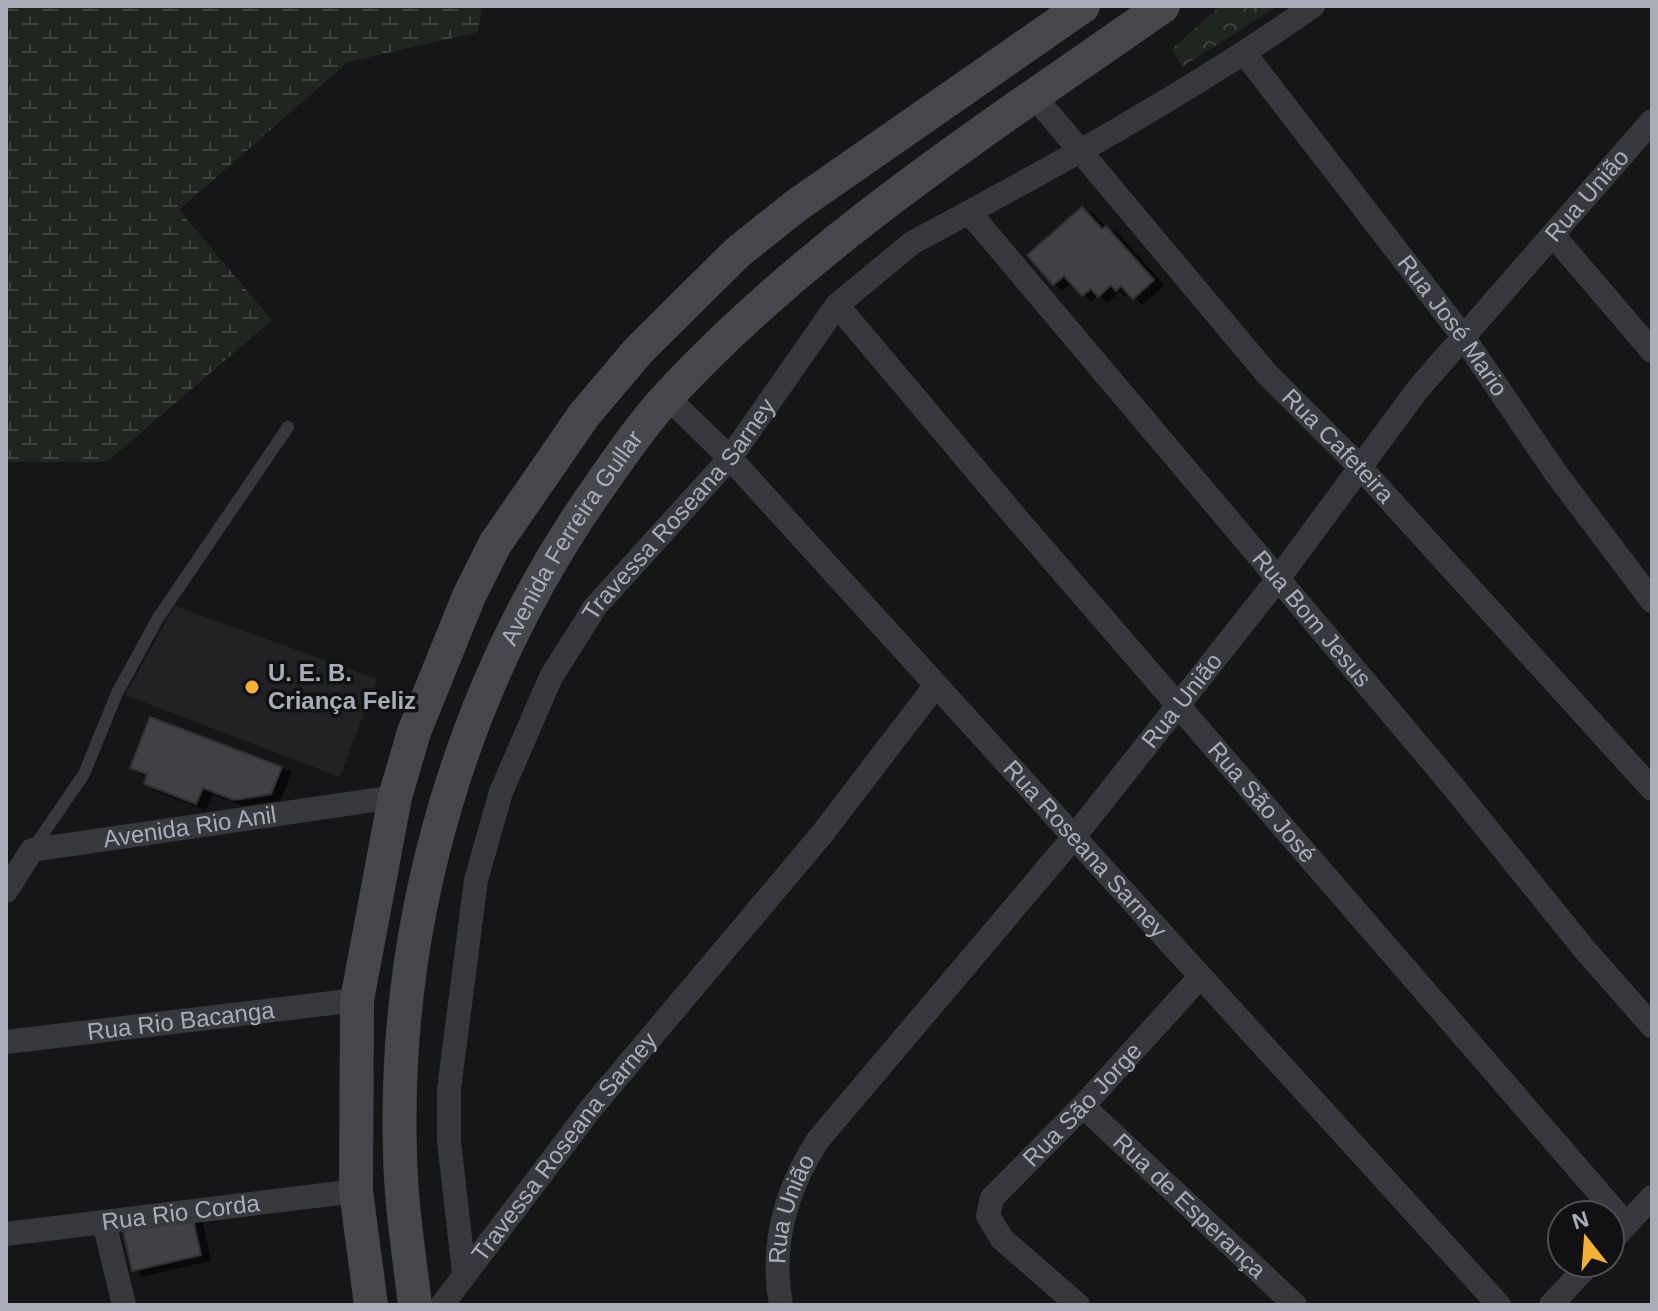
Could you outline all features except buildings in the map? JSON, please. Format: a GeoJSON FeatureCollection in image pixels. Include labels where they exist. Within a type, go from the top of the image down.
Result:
{"type":"FeatureCollection","features":[{"type":"Feature","properties":{"kind":"main road"},"geometry":{"type":"LineString","coordinates":[[371,1305],[356,1191],[357,1000],[395,797],[414,732],[469,596],[495,544],[538,477],[611,382],[738,252],[797,205],[1083,6]]}},
{"type":"Feature","properties":{"kind":"main road","name":"Avenida Ferreira Gullar"},"geometry":{"type":"LineString","coordinates":[[415,1305],[404,1219],[400,1101],[414,940],[432,854],[462,750],[491,677],[539,580],[582,511],[667,397],[738,327],[827,248],[916,179],[1163,6]]}},
{"type":"Feature","properties":{"kind":"main road"},"geometry":{"type":"LineString","coordinates":[[1047,32],[1076,67]]}},
{"type":"Feature","properties":{"kind":"street","name":"Travessa Roseana Sarney"},"geometry":{"type":"LineString","coordinates":[[464,1273],[449,1141],[449,1089],[476,880],[501,792],[551,677],[571,642],[633,562],[730,458],[837,305],[899,251],[1083,151],[1245,54],[1313,6]]}},
{"type":"Feature","properties":{"kind":"street","name":"Rua José Mario"},"geometry":{"type":"LineString","coordinates":[[1245,54],[1462,335],[1555,472],[1652,601]]}},
{"type":"Feature","properties":{"kind":"street","name":"Rua Cafeteira"},"geometry":{"type":"LineString","coordinates":[[1034,96],[1267,374],[1360,467],[1652,789]]}},
{"type":"Feature","properties":{"kind":"street","name":"Rua União"},"geometry":{"type":"LineString","coordinates":[[781,1305],[776,1256],[780,1223],[799,1169],[818,1140],[1074,837],[1179,706],[1462,335],[1652,121]]}},
{"type":"Feature","properties":{"kind":"street","name":"Rua Bom Jesus"},"geometry":{"type":"LineString","coordinates":[[969,212],[1585,950],[1652,1026]]}},
{"type":"Feature","properties":{"kind":"street"},"geometry":{"type":"LineString","coordinates":[[1553,235],[1652,351]]}},
{"type":"Feature","properties":{"kind":"street","name":"Rua São José"},"geometry":{"type":"LineString","coordinates":[[837,305],[1179,706],[1590,1199]]}},
{"type":"Feature","properties":{"kind":"street","name":"Rua Roseana Sarney"},"geometry":{"type":"LineString","coordinates":[[667,397],[730,458],[1499,1305]]}},
{"type":"Feature","properties":{"kind":"street","name":"Travessa Roseana Sarney"},"geometry":{"type":"LineString","coordinates":[[442,1305],[593,1106],[822,834],[936,685]]}},
{"type":"Feature","properties":{"kind":"street","name":"Avenida Rio Anil"},"geometry":{"type":"LineString","coordinates":[[32,850],[395,797]]}},
{"type":"Feature","properties":{"kind":"street"},"geometry":{"type":"LineString","coordinates":[[6,891],[32,850]]}},
{"type":"Feature","properties":{"kind":"street","name":"Rua São Jorge"},"geometry":{"type":"LineString","coordinates":[[1078,1305],[1002,1239],[988,1216],[992,1198],[1083,1106],[1200,977]]}},
{"type":"Feature","properties":{"kind":"street","name":"Rua Rio Bacanga"},"geometry":{"type":"LineString","coordinates":[[6,1042],[357,1000]]}},
{"type":"Feature","properties":{"kind":"street","name":"Rua de Esperança"},"geometry":{"type":"LineString","coordinates":[[1083,1106],[1295,1305]]}},
{"type":"Feature","properties":{"kind":"street","name":"Rua Rio Corda"},"geometry":{"type":"LineString","coordinates":[[6,1234],[356,1191]]}},
{"type":"Feature","properties":{"kind":"street"},"geometry":{"type":"LineString","coordinates":[[1626,1225],[1652,1197]]}},
{"type":"Feature","properties":{"kind":"street"},"geometry":{"type":"LineString","coordinates":[[104,1222],[124,1305]]}},
{"type":"Feature","properties":{"kind":"street"},"geometry":{"type":"LineString","coordinates":[[1551,1305],[1575,1279]]}},
{"type":"Feature","properties":{"kind":"lane"},"geometry":{"type":"LineString","coordinates":[[32,850],[84,774],[117,693],[158,618],[288,427]]}},
{"type":"Feature","properties":{"kind":"shaded area","name":"U. E. B. Criança Feliz"},"geometry":{"type":"Polygon","coordinates":[[[175,606],[377,679],[340,777],[125,695],[175,606]]]}},
{"type":"Feature","properties":{"kind":"green space"},"geometry":{"type":"Polygon","coordinates":[[[6,6],[482,6],[478,32],[348,62],[179,210],[272,320],[107,462],[6,462],[6,6]]]}},
{"type":"Feature","properties":{"kind":"green space"},"geometry":{"type":"Polygon","coordinates":[[[1220,6],[1278,6],[1182,67],[1172,49],[1220,6]]]}},
{"type":"Feature","properties":{"kind":"place","name":"U. E. B. Criança Feliz"},"geometry":{"type":"Point","coordinates":[252,687]}}]}
